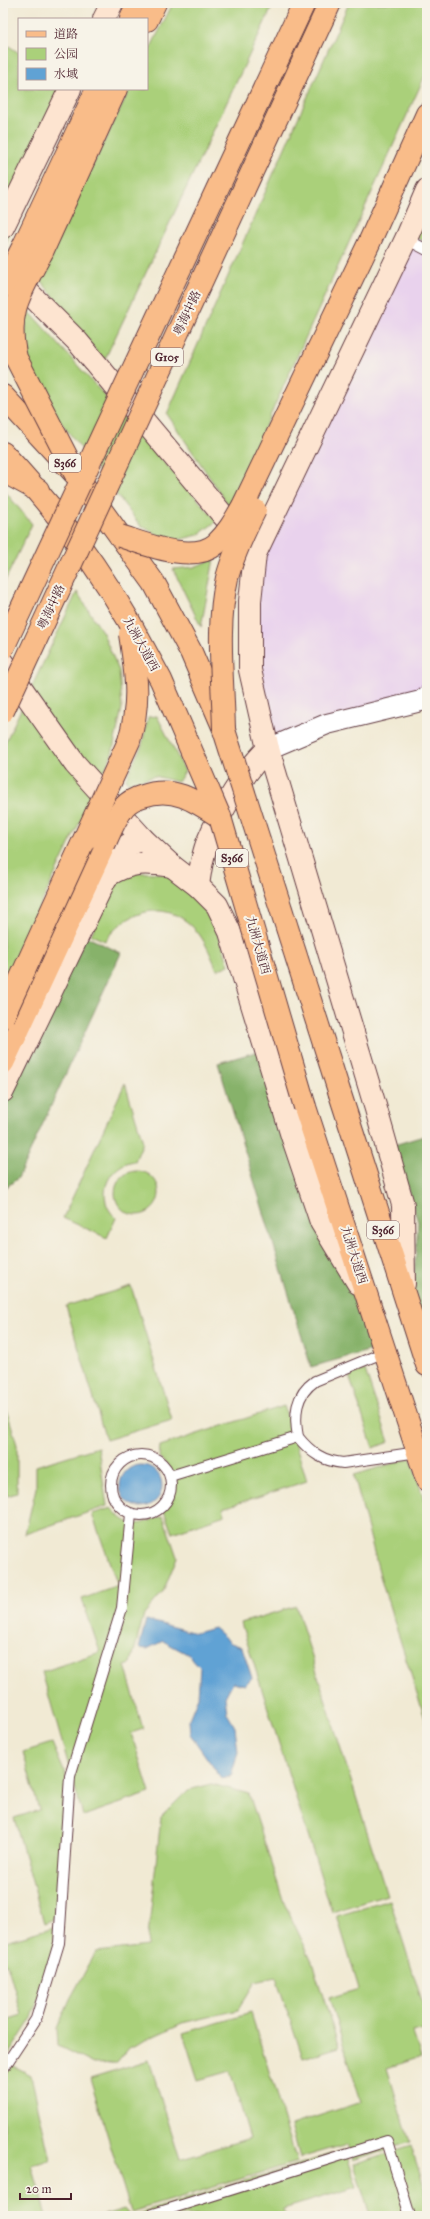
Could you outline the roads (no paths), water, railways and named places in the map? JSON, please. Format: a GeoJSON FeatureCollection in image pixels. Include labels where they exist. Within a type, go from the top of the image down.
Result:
{"type":"FeatureCollection","features":[{"type":"Feature","properties":{"kind":"main road"},"geometry":{"type":"LineString","coordinates":[[104,18],[112,3]]}},
{"type":"Feature","properties":{"kind":"main road"},"geometry":{"type":"LineString","coordinates":[[131,18],[138,3]]}},
{"type":"Feature","properties":{"kind":"main road"},"geometry":{"type":"LineString","coordinates":[[148,18],[155,3]]}},
{"type":"Feature","properties":{"kind":"main road","name":"粤海中路"},"geometry":{"type":"LineString","coordinates":[[3,648],[304,3]]}},
{"type":"Feature","properties":{"kind":"main road","name":"粤海中路"},"geometry":{"type":"LineString","coordinates":[[3,710],[330,3]]}},
{"type":"Feature","properties":{"kind":"main road"},"geometry":{"type":"LineString","coordinates":[[3,227],[70,90]]}},
{"type":"Feature","properties":{"kind":"main road"},"geometry":{"type":"LineString","coordinates":[[76,475],[16,358],[12,342],[12,314],[33,248],[97,90]]}},
{"type":"Feature","properties":{"kind":"main road"},"geometry":{"type":"LineString","coordinates":[[3,286],[33,248],[115,90]]}},
{"type":"Feature","properties":{"kind":"main road"},"geometry":{"type":"LineString","coordinates":[[224,730],[222,624],[224,600],[228,577],[242,536],[249,508],[427,114]]}},
{"type":"Feature","properties":{"kind":"main road"},"geometry":{"type":"LineString","coordinates":[[120,536],[170,550],[200,552],[216,544],[249,508],[390,230],[427,147]]}},
{"type":"Feature","properties":{"kind":"main road"},"geometry":{"type":"LineString","coordinates":[[404,1294],[403,1206],[376,1109],[268,749],[250,670],[250,601],[256,554],[406,239],[427,190]]}},
{"type":"Feature","properties":{"kind":"main road"},"geometry":{"type":"LineString","coordinates":[[3,267],[77,340],[256,554]]}},
{"type":"Feature","properties":{"kind":"main road","name":"S366"},"geometry":{"type":"LineString","coordinates":[[3,396],[76,475],[154,583],[191,652],[224,730],[427,1365]]}},
{"type":"Feature","properties":{"kind":"main road","name":"九洲大道西"},"geometry":{"type":"LineString","coordinates":[[3,453],[38,490],[107,583],[161,680],[220,817],[305,1107],[427,1480]]}},
{"type":"Feature","properties":{"kind":"main road"},"geometry":{"type":"LineString","coordinates":[[3,471],[38,490]]}},
{"type":"Feature","properties":{"kind":"main road"},"geometry":{"type":"LineString","coordinates":[[3,1018],[129,741],[135,721],[137,699],[128,621]]}},
{"type":"Feature","properties":{"kind":"main road"},"geometry":{"type":"LineString","coordinates":[[3,662],[75,764],[143,839],[172,866],[198,886],[217,905],[230,932],[292,1136],[321,1222],[369,1302]]}},
{"type":"Feature","properties":{"kind":"main road"},"geometry":{"type":"LineString","coordinates":[[198,886],[201,863],[210,838],[237,787],[257,759],[268,749]]}},
{"type":"Feature","properties":{"kind":"main road"},"geometry":{"type":"LineString","coordinates":[[3,1063],[117,817],[126,805],[134,799],[154,792],[166,791],[188,797],[220,817]]}},
{"type":"Feature","properties":{"kind":"main road"},"geometry":{"type":"LineString","coordinates":[[3,1091],[116,857],[135,840],[143,839]]}},
{"type":"Feature","properties":{"kind":"main road"},"geometry":{"type":"LineString","coordinates":[[108,876],[130,864],[150,863],[172,866]]}},
{"type":"Feature","properties":{"kind":"street"},"geometry":{"type":"LineString","coordinates":[[268,749],[320,727],[422,701],[427,696]]}},
{"type":"Feature","properties":{"kind":"lane"},"geometry":{"type":"LineString","coordinates":[[406,239],[427,250]]}},
{"type":"Feature","properties":{"kind":"lane"},"geometry":{"type":"LineString","coordinates":[[385,1352],[315,1381],[307,1387],[298,1404],[296,1414],[298,1437],[308,1450],[331,1462],[343,1463],[418,1452]]}},
{"type":"Feature","properties":{"kind":"lane"},"geometry":{"type":"LineString","coordinates":[[170,1476],[298,1437]]}},
{"type":"Feature","properties":{"kind":"lane"},"geometry":{"type":"LineString","coordinates":[[134,1456],[149,1456],[158,1460],[166,1467],[172,1486],[170,1495],[162,1507],[150,1515],[140,1516],[131,1514],[122,1509],[115,1502],[111,1492],[112,1477],[120,1463],[134,1456]]}},
{"type":"Feature","properties":{"kind":"lane"},"geometry":{"type":"LineString","coordinates":[[3,2069],[36,2019],[59,1943],[70,1776],[122,1608],[131,1514]]}},
{"type":"Feature","properties":{"kind":"lane"},"geometry":{"type":"LineString","coordinates":[[147,2216],[387,2141],[410,2216]]}},
{"type":"Feature","properties":{"kind":"water"},"geometry":{"type":"Polygon","coordinates":[[[137,1465],[145,1465],[156,1471],[162,1482],[162,1490],[156,1501],[145,1507],[137,1507],[126,1501],[120,1490],[120,1482],[126,1471],[137,1465]]]}},
{"type":"Feature","properties":{"kind":"water"},"geometry":{"type":"Polygon","coordinates":[[[146,1620],[196,1633],[214,1628],[231,1643],[242,1647],[252,1678],[245,1685],[233,1682],[225,1697],[227,1713],[235,1727],[238,1752],[231,1776],[221,1778],[190,1734],[189,1719],[198,1697],[200,1667],[189,1655],[163,1641],[147,1649],[139,1648],[146,1620]]]}}]}
